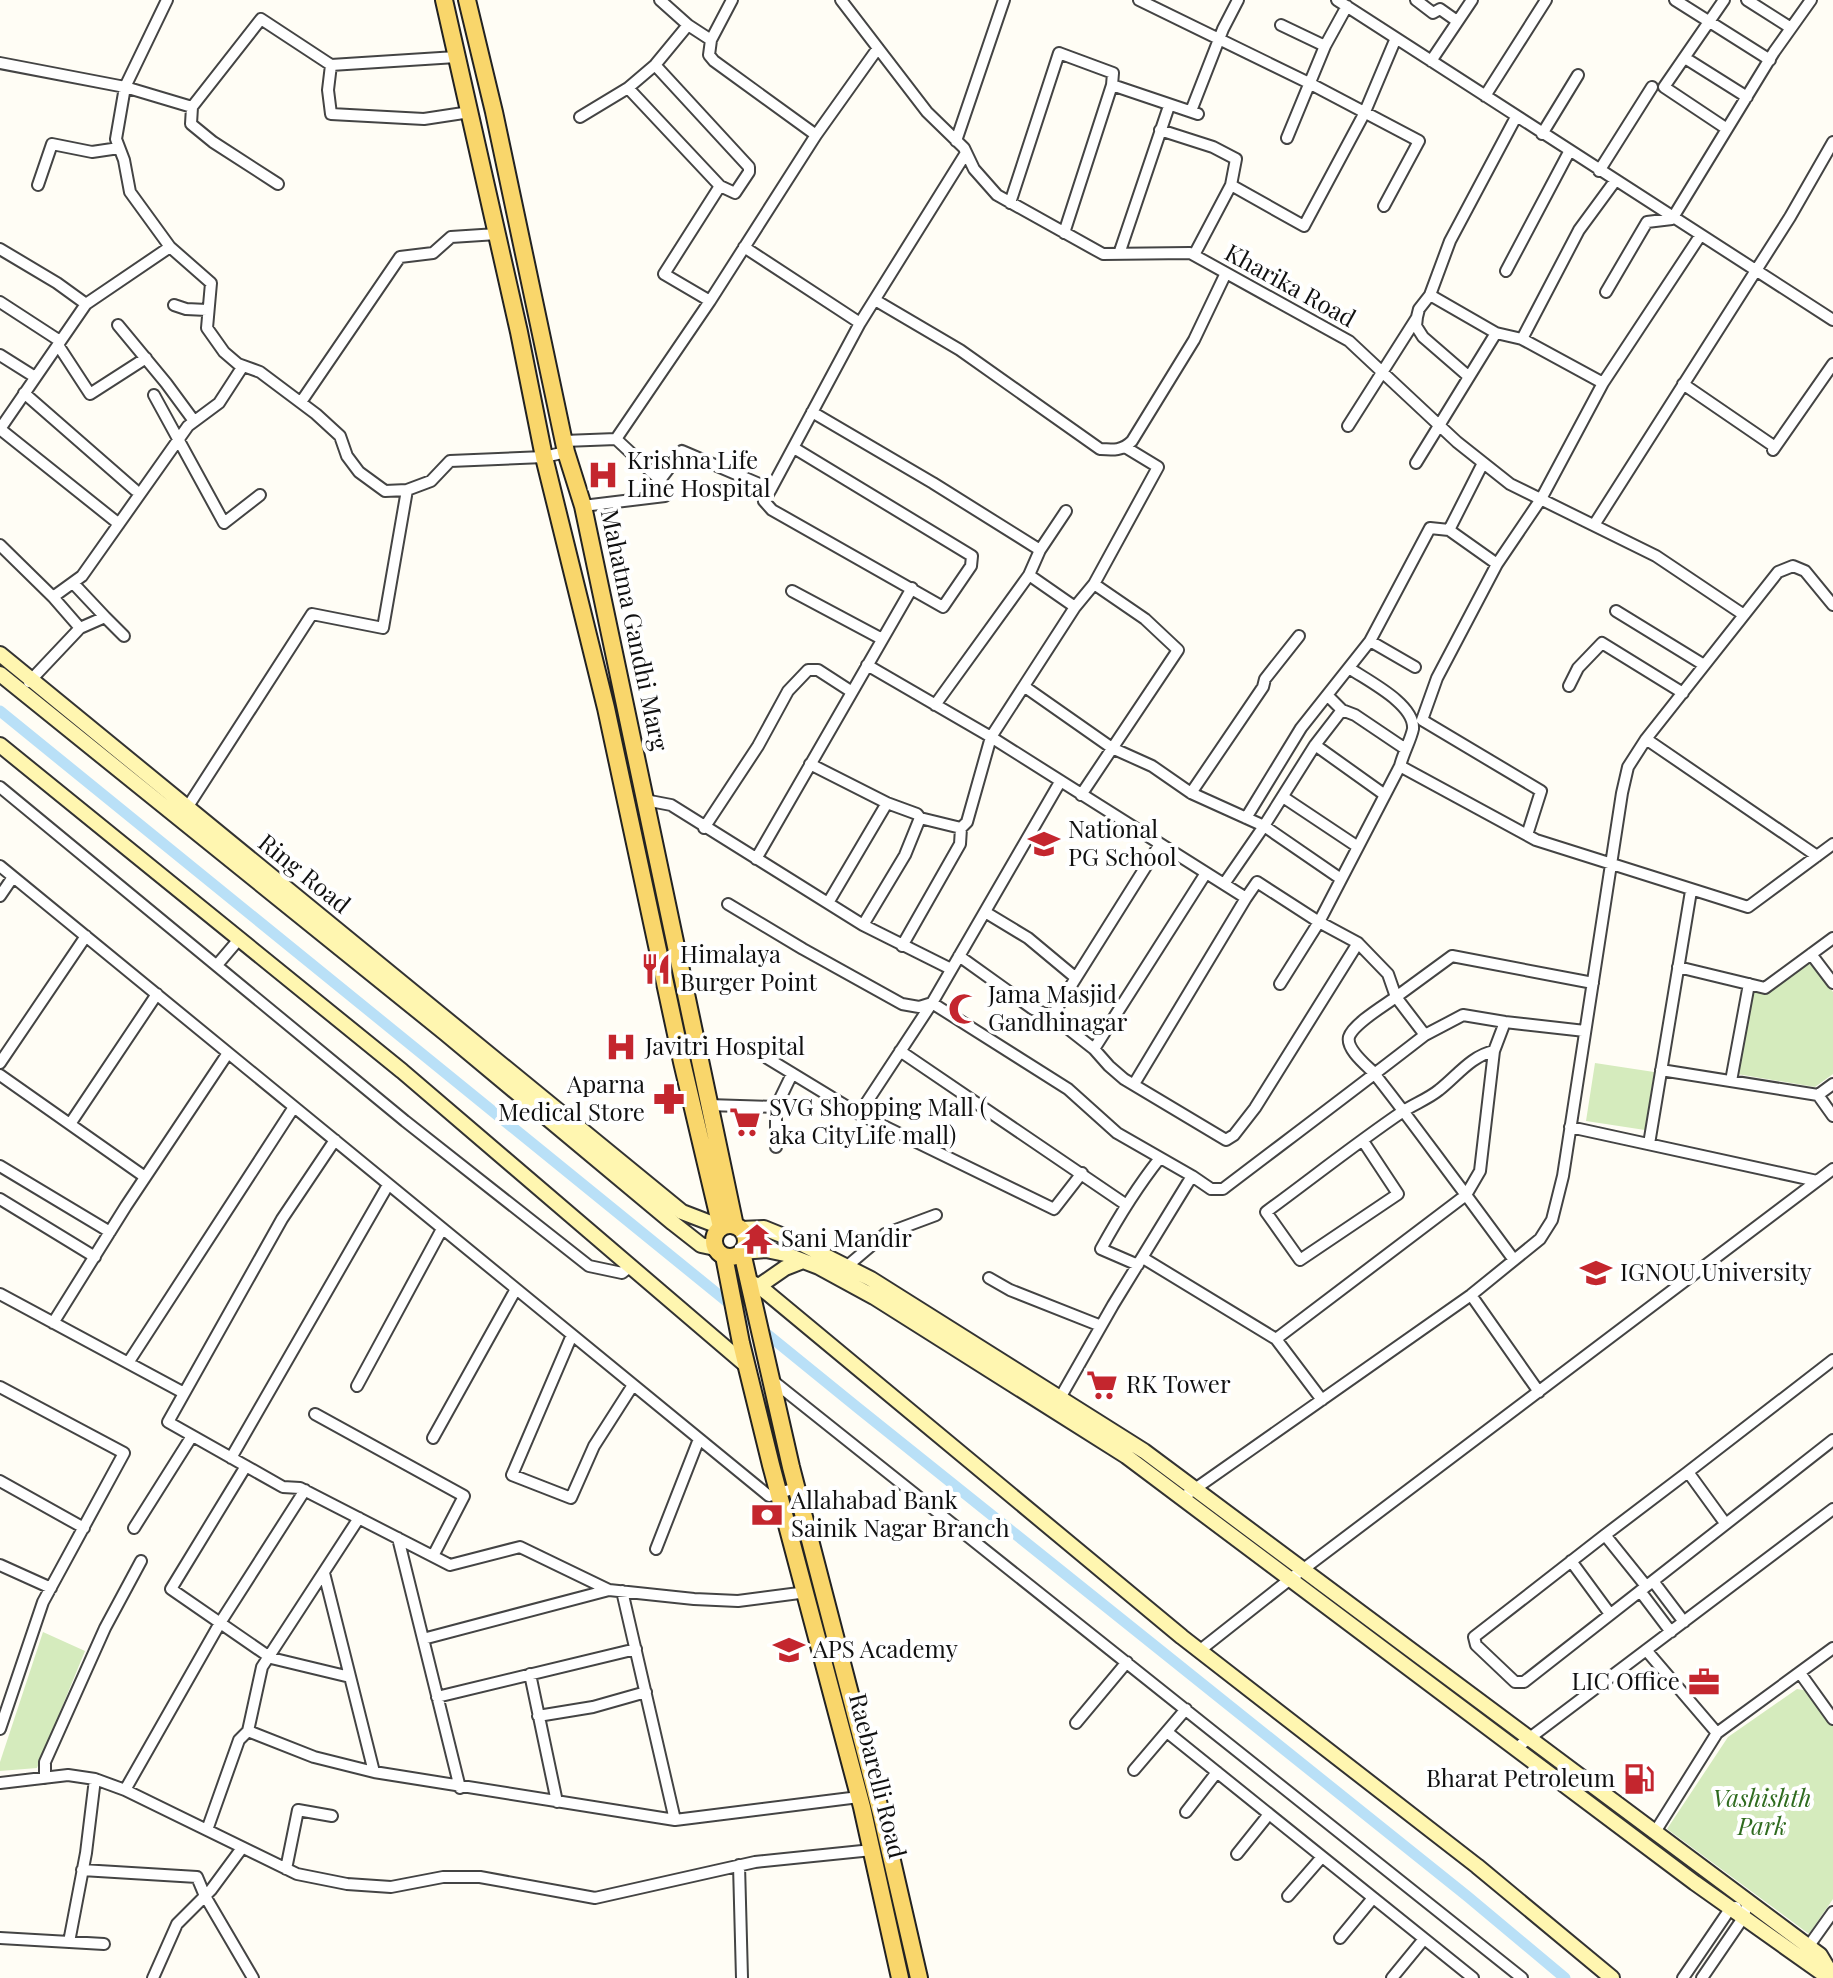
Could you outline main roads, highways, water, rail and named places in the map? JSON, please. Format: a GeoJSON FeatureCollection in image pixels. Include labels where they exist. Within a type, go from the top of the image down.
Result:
{"type":"FeatureCollection","features":[{"type":"Feature","properties":{"kind":"main road"},"geometry":{"type":"LineString","coordinates":[[444,0],[544,457],[606,708],[682,1062],[732,1227],[746,1240],[742,1252],[753,1283],[753,1304],[771,1379],[788,1490]]}},
{"type":"Feature","properties":{"kind":"main road","name":"Mahatma Gandhi Marg"},"geometry":{"type":"LineString","coordinates":[[467,0],[565,447],[583,506],[732,1227]]}},
{"type":"Feature","properties":{"kind":"main road"},"geometry":{"type":"LineString","coordinates":[[732,1227],[714,1236],[733,1294],[747,1366],[788,1490],[878,1801],[919,1978]]}},
{"type":"Feature","properties":{"kind":"main road"},"geometry":{"type":"LineString","coordinates":[[719,1252],[731,1257],[742,1252]]}},
{"type":"Feature","properties":{"kind":"main road","name":"Raebarelli Road"},"geometry":{"type":"LineString","coordinates":[[788,1490],[807,1592],[872,1850],[900,1978]]}},
{"type":"Feature","properties":{"kind":"waterway"},"geometry":{"type":"LineString","coordinates":[[0,711],[1565,1978]]}},
{"type":"Feature","properties":{"kind":"place","name":"Krishna Life Line Hospital"},"geometry":{"type":"Point","coordinates":[603,475]}},
{"type":"Feature","properties":{"kind":"place","name":"National PG School"},"geometry":{"type":"Point","coordinates":[1044,844]}},
{"type":"Feature","properties":{"kind":"place","name":"Himalaya Burger Point"},"geometry":{"type":"Point","coordinates":[656,969]}},
{"type":"Feature","properties":{"kind":"place","name":"Jama Masjid Gandhinagar"},"geometry":{"type":"Point","coordinates":[964,1009]}},
{"type":"Feature","properties":{"kind":"place","name":"Javitri Hospital"},"geometry":{"type":"Point","coordinates":[621,1047]}},
{"type":"Feature","properties":{"kind":"place","name":"Aparna Medical Store"},"geometry":{"type":"Point","coordinates":[669,1099]}},
{"type":"Feature","properties":{"kind":"place","name":"SVG Shopping Mall ( aka CityLife mall)"},"geometry":{"type":"Point","coordinates":[745,1122]}},
{"type":"Feature","properties":{"kind":"place","name":"Sani Mandir"},"geometry":{"type":"Point","coordinates":[757,1239]}},
{"type":"Feature","properties":{"kind":"place","name":"IGNOU University"},"geometry":{"type":"Point","coordinates":[1596,1273]}},
{"type":"Feature","properties":{"kind":"place","name":"RK Tower"},"geometry":{"type":"Point","coordinates":[1102,1385]}},
{"type":"Feature","properties":{"kind":"place","name":"Allahabad Bank Sainik Nagar Branch"},"geometry":{"type":"Point","coordinates":[767,1515]}},
{"type":"Feature","properties":{"kind":"place","name":"APS Academy"},"geometry":{"type":"Point","coordinates":[789,1650]}},
{"type":"Feature","properties":{"kind":"place","name":"LIC Office"},"geometry":{"type":"Point","coordinates":[1704,1682]}},
{"type":"Feature","properties":{"kind":"place","name":"Bharat Petroleum"},"geometry":{"type":"Point","coordinates":[1639,1779]}},
{"type":"Feature","properties":{"kind":"park label","name":"Vashishth Park"},"geometry":{"type":"Point","coordinates":[1762,1813]}}]}
